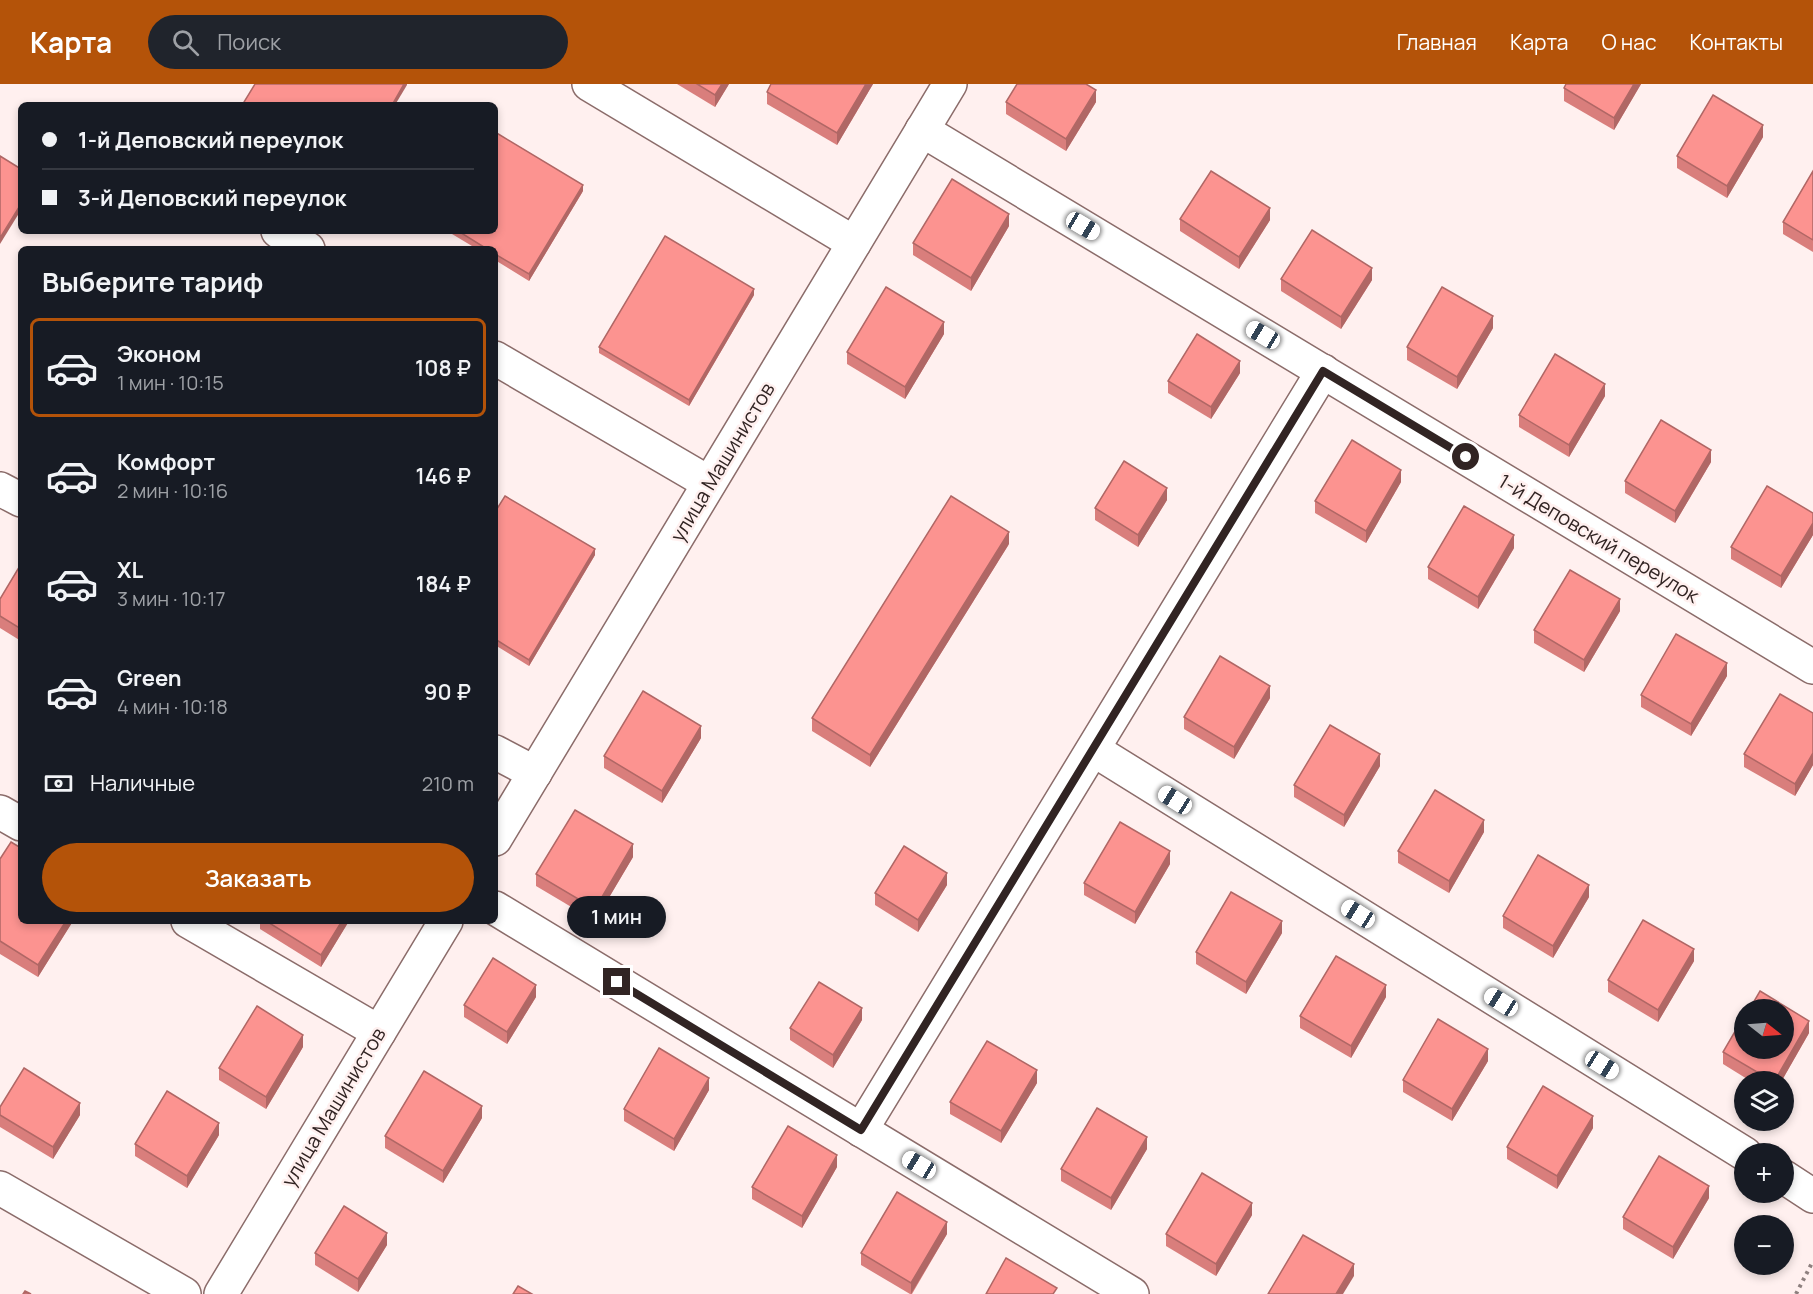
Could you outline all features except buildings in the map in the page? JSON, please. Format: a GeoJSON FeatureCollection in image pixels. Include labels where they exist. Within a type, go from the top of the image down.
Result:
{"type":"FeatureCollection","features":[{"type":"Feature","properties":{"kind":"street"},"geometry":{"type":"LineString","coordinates":[[589,84],[854,243]]}},
{"type":"Feature","properties":{"kind":"street","name":"улица Машинистов"},"geometry":{"type":"LineString","coordinates":[[498,834],[950,84]]}},
{"type":"Feature","properties":{"kind":"street","name":"1-й Деповский переулок"},"geometry":{"type":"LineString","coordinates":[[922,129],[1813,667]]}},
{"type":"Feature","properties":{"kind":"street"},"geometry":{"type":"LineString","coordinates":[[283,234],[303,246]]}},
{"type":"Feature","properties":{"kind":"street"},"geometry":{"type":"LineString","coordinates":[[498,360],[709,483]]}},
{"type":"Feature","properties":{"kind":"street"},"geometry":{"type":"LineString","coordinates":[[861,1130],[1323,371]]}},
{"type":"Feature","properties":{"kind":"street"},"geometry":{"type":"LineString","coordinates":[[0,489],[18,498]]}},
{"type":"Feature","properties":{"kind":"street"},"geometry":{"type":"LineString","coordinates":[[1094,750],[1734,1147]]}},
{"type":"Feature","properties":{"kind":"street"},"geometry":{"type":"LineString","coordinates":[[498,754],[535,773]]}},
{"type":"Feature","properties":{"kind":"street"},"geometry":{"type":"LineString","coordinates":[[0,812],[18,822]]}},
{"type":"Feature","properties":{"kind":"street"},"geometry":{"type":"LineString","coordinates":[[498,910],[1132,1294]]}},
{"type":"Feature","properties":{"kind":"street"},"geometry":{"type":"LineString","coordinates":[[193,924],[379,1032]]}},
{"type":"Feature","properties":{"kind":"street","name":"улица Машинистов"},"geometry":{"type":"LineString","coordinates":[[221,1294],[444,924]]}},
{"type":"Feature","properties":{"kind":"street"},"geometry":{"type":"LineString","coordinates":[[1794,1184],[1813,1196]]}},
{"type":"Feature","properties":{"kind":"street"},"geometry":{"type":"LineString","coordinates":[[0,1188],[184,1294]]}},
{"type":"Feature","properties":{"kind":"path"},"geometry":{"type":"LineString","coordinates":[[1796,1294],[1813,1261]]}},
{"type":"Feature","properties":{"kind":"route"},"geometry":{"type":"LineString","coordinates":[[617,982],[861,1130],[1323,371],[1466,457]]}}]}
